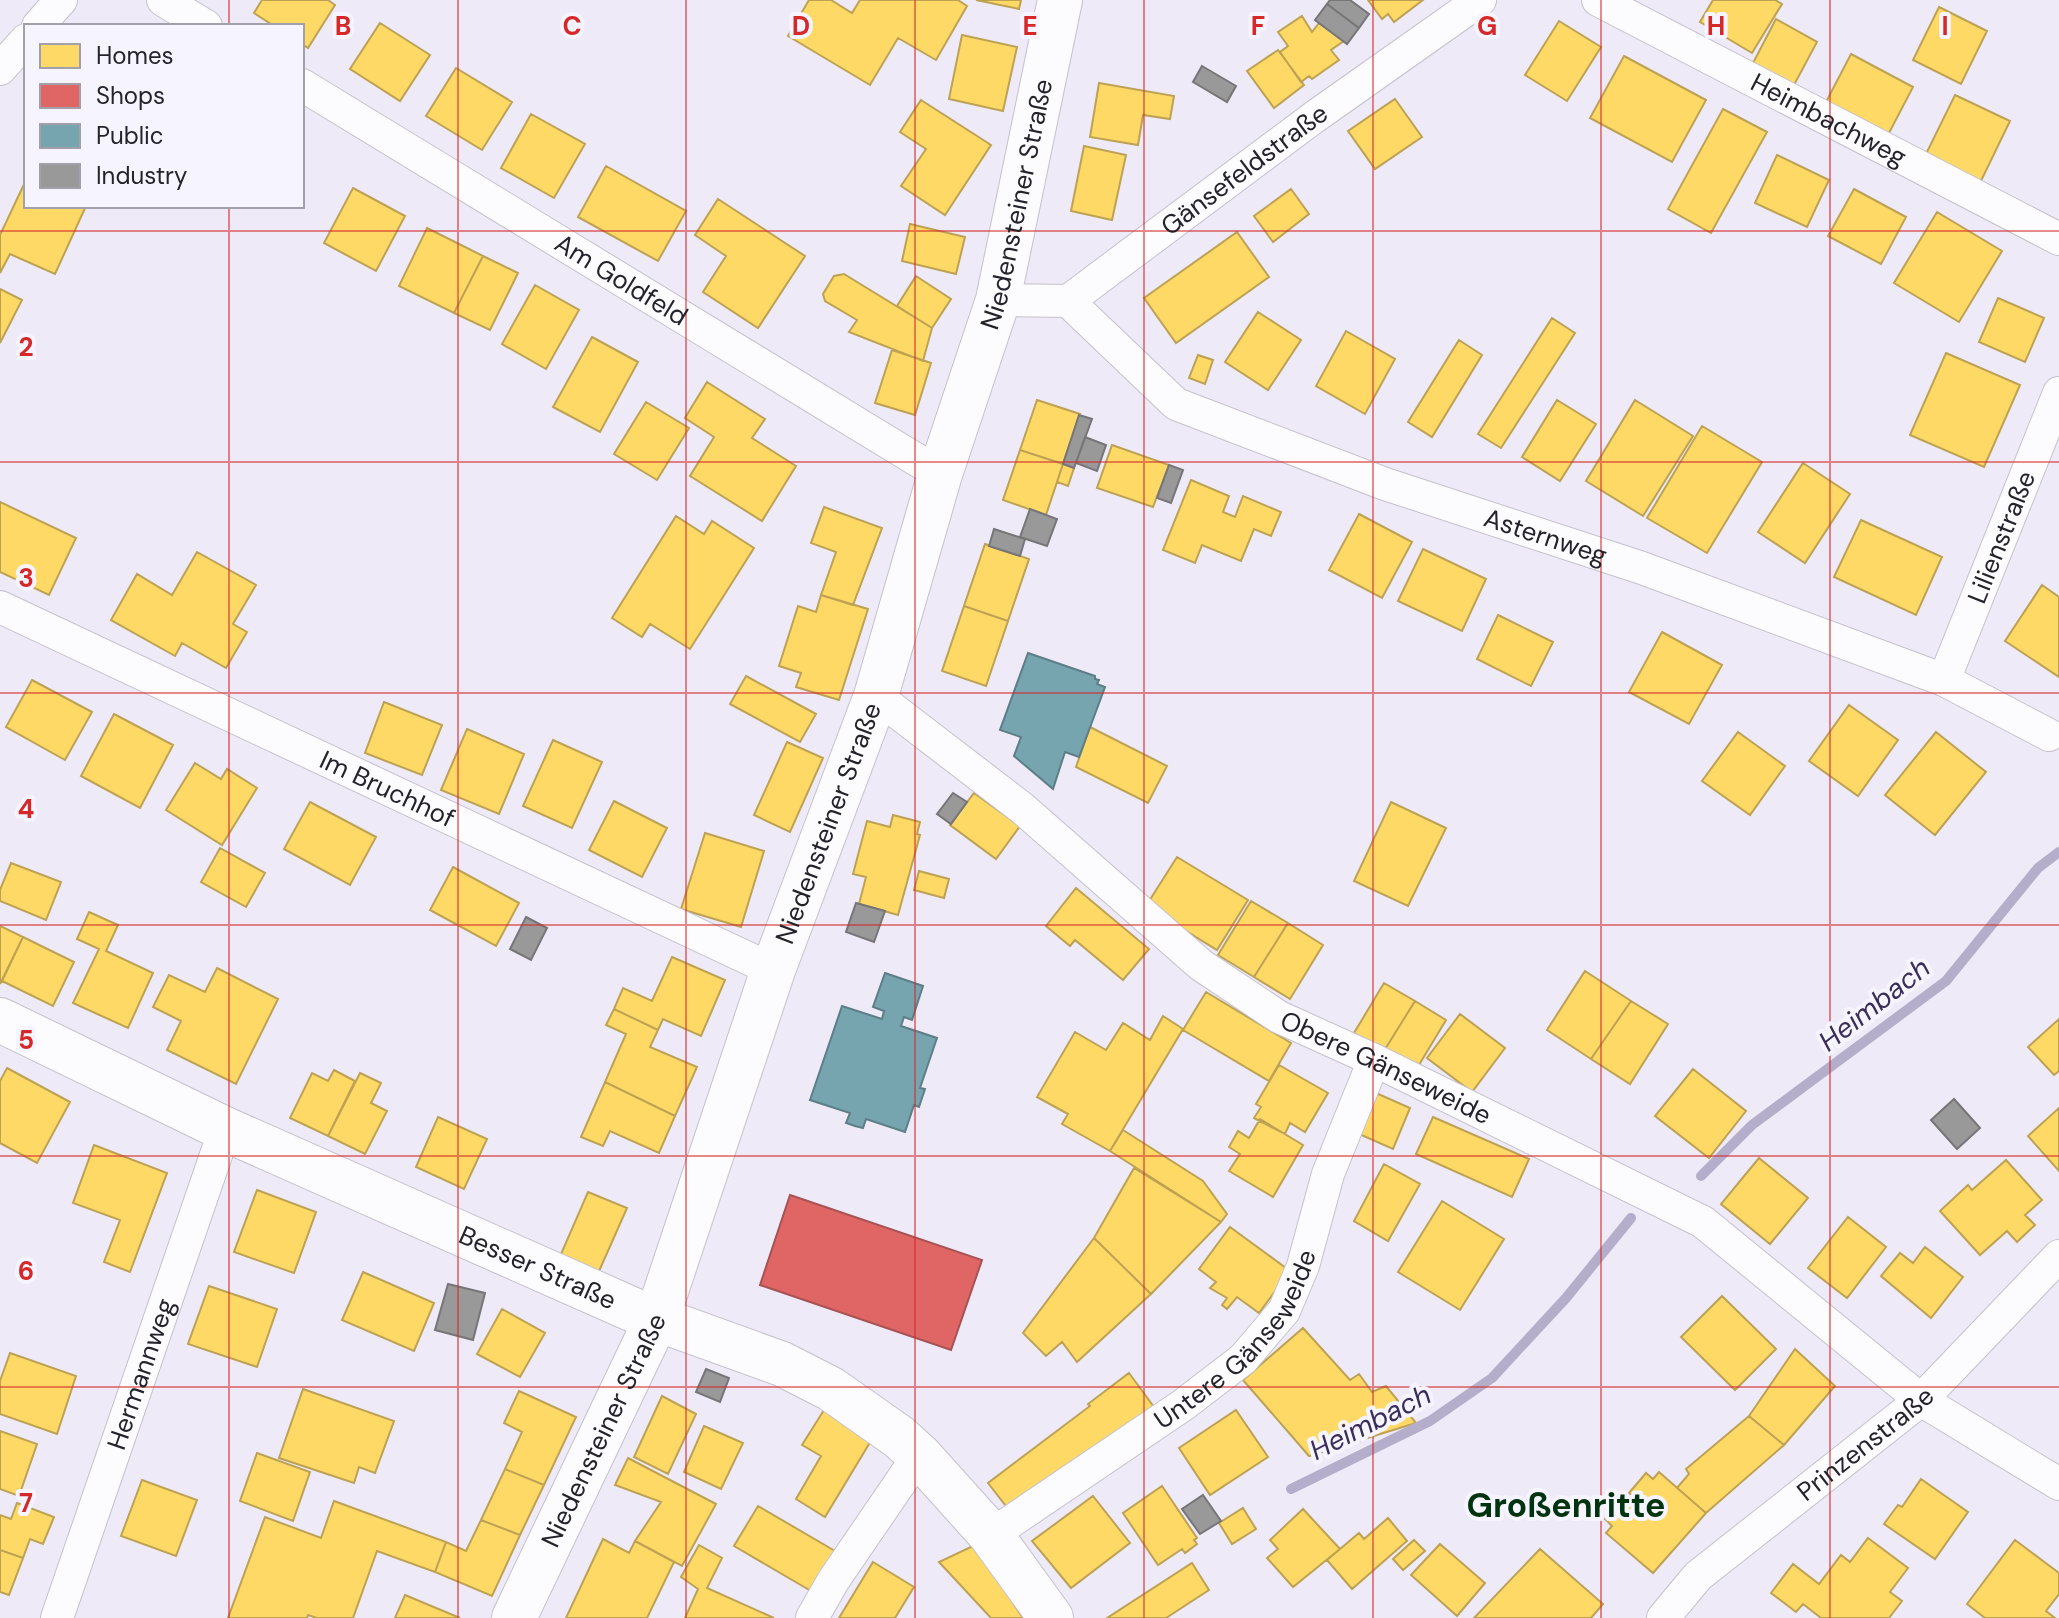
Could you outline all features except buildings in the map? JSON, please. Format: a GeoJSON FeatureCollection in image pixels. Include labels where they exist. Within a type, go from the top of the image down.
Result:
{"type":"FeatureCollection","features":[{"type":"Feature","properties":{"kind":"main road","name":"Niedensteiner Straße"},"geometry":{"type":"LineString","coordinates":[[514,1618],[657,1318],[773,970],[876,696],[940,474],[998,300],[1060,0]]}},
{"type":"Feature","properties":{"kind":"main road","name":"Besser Straße"},"geometry":{"type":"LineString","coordinates":[[0,1020],[225,1129],[657,1318],[782,1364],[831,1389],[899,1437],[919,1455],[991,1535],[1051,1618]]}},
{"type":"Feature","properties":{"kind":"street"},"geometry":{"type":"LineString","coordinates":[[40,24],[61,0]]}},
{"type":"Feature","properties":{"kind":"street"},"geometry":{"type":"LineString","coordinates":[[163,0],[203,24]]}},
{"type":"Feature","properties":{"kind":"street","name":"Gänsefeldstraße"},"geometry":{"type":"LineString","coordinates":[[1068,301],[1313,118],[1480,0]]}},
{"type":"Feature","properties":{"kind":"street","name":"Heimbachweg"},"geometry":{"type":"LineString","coordinates":[[1598,0],[2059,239]]}},
{"type":"Feature","properties":{"kind":"street"},"geometry":{"type":"LineString","coordinates":[[0,69],[24,42]]}},
{"type":"Feature","properties":{"kind":"street","name":"Am Goldfeld"},"geometry":{"type":"LineString","coordinates":[[304,86],[940,474]]}},
{"type":"Feature","properties":{"kind":"street"},"geometry":{"type":"LineString","coordinates":[[998,300],[1068,301]]}},
{"type":"Feature","properties":{"kind":"street","name":"Asternweg"},"geometry":{"type":"LineString","coordinates":[[1068,301],[1176,404],[1385,484],[1642,568],[1944,680],[2049,735]]}},
{"type":"Feature","properties":{"kind":"street","name":"Lilienstraße"},"geometry":{"type":"LineString","coordinates":[[1944,680],[2059,393]]}},
{"type":"Feature","properties":{"kind":"street","name":"Im Bruchhof"},"geometry":{"type":"LineString","coordinates":[[0,607],[773,970]]}},
{"type":"Feature","properties":{"kind":"street","name":"Obere Gänseweide"},"geometry":{"type":"LineString","coordinates":[[876,696],[1022,808],[1201,965],[1279,1017],[1374,1060],[1703,1222],[1921,1400],[2059,1484]]}},
{"type":"Feature","properties":{"kind":"street","name":"Untere Gänseweide"},"geometry":{"type":"LineString","coordinates":[[991,1535],[1183,1405],[1243,1359],[1284,1311],[1303,1266],[1328,1174],[1374,1060]]}},
{"type":"Feature","properties":{"kind":"street","name":"Hermannweg"},"geometry":{"type":"LineString","coordinates":[[57,1618],[225,1129]]}},
{"type":"Feature","properties":{"kind":"street","name":"Prinzenstraße"},"geometry":{"type":"LineString","coordinates":[[1663,1618],[1698,1576],[1921,1400],[2059,1256]]}},
{"type":"Feature","properties":{"kind":"street"},"geometry":{"type":"LineString","coordinates":[[812,1618],[833,1581],[919,1455]]}},
{"type":"Feature","properties":{"kind":"waterway","name":"Heimbach"},"geometry":{"type":"LineString","coordinates":[[1701,1176],[1752,1125],[1946,981],[2038,868],[2059,852]]}},
{"type":"Feature","properties":{"kind":"waterway","name":"Heimbach"},"geometry":{"type":"LineString","coordinates":[[1291,1489],[1430,1421],[1492,1378],[1566,1298],[1631,1218]]}},
{"type":"Feature","properties":{"kind":"district","name":"Großenritte"},"geometry":{"type":"Point","coordinates":[1566,1505]}}]}
